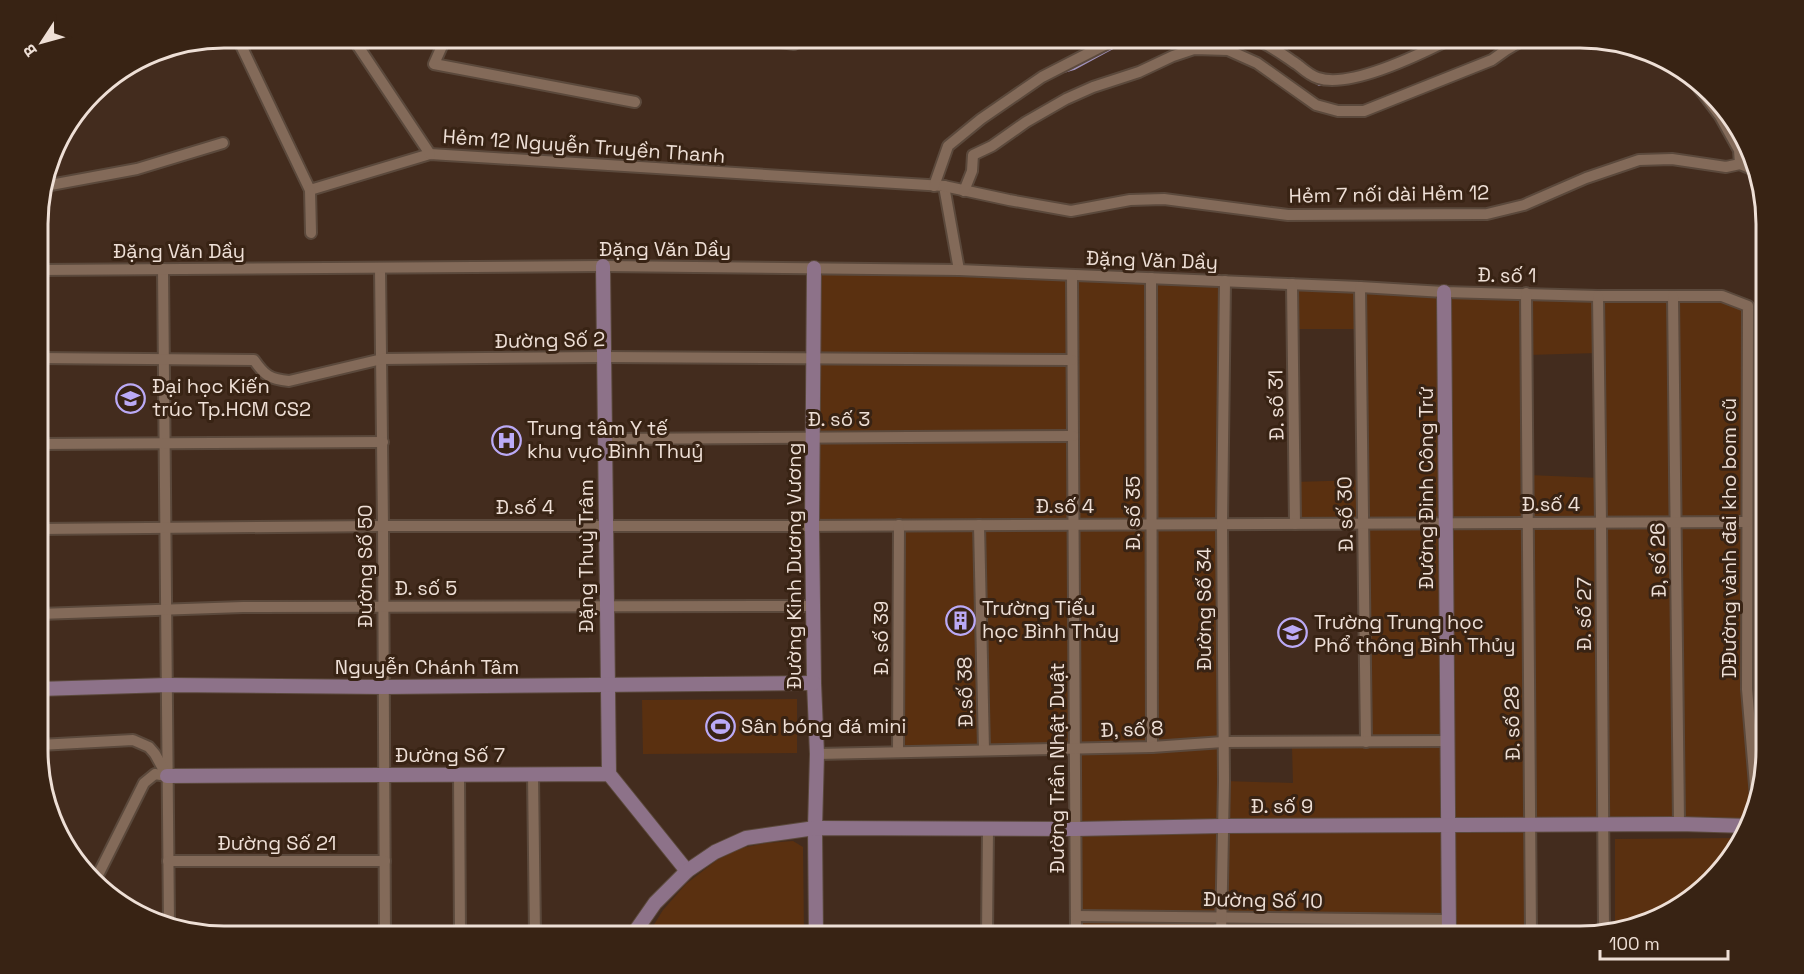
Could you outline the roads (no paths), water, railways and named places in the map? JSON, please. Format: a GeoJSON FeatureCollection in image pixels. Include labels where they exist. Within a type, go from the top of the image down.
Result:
{"type":"FeatureCollection","features":[{"type":"Feature","properties":{"kind":"street"},"geometry":{"type":"LineString","coordinates":[[242,48],[310,190],[311,233]]}},
{"type":"Feature","properties":{"kind":"street"},"geometry":{"type":"LineString","coordinates":[[359,48],[430,154]]}},
{"type":"Feature","properties":{"kind":"street"},"geometry":{"type":"LineString","coordinates":[[441,48],[434,64],[635,102]]}},
{"type":"Feature","properties":{"kind":"street"},"geometry":{"type":"LineString","coordinates":[[959,270],[939,186],[948,146],[966,130],[1042,77],[1100,48]]}},
{"type":"Feature","properties":{"kind":"street"},"geometry":{"type":"LineString","coordinates":[[1273,48],[1318,78],[1332,80],[1356,78],[1432,48]]}},
{"type":"Feature","properties":{"kind":"street"},"geometry":{"type":"LineString","coordinates":[[964,191],[972,171],[973,155],[992,146],[1026,122],[1066,99],[1093,87],[1139,72],[1194,49],[1228,50],[1257,63],[1316,105],[1338,111],[1364,111],[1492,60],[1510,48]]}},
{"type":"Feature","properties":{"kind":"street"},"geometry":{"type":"LineString","coordinates":[[1725,125],[1739,150],[1740,164],[1746,167]]}},
{"type":"Feature","properties":{"kind":"street"},"geometry":{"type":"LineString","coordinates":[[53,185],[137,169],[223,143]]}},
{"type":"Feature","properties":{"kind":"street","name":"Hẻm 12 Nguyễn Truyền Thanh"},"geometry":{"type":"LineString","coordinates":[[310,190],[430,154],[939,186]]}},
{"type":"Feature","properties":{"kind":"street","name":"Hẻm 7 nối dài Hẻm 12"},"geometry":{"type":"LineString","coordinates":[[939,186],[1071,211],[1130,200],[1164,199],[1288,215],[1487,214],[1524,205],[1586,178],[1640,160],[1672,159],[1726,167],[1740,164]]}},
{"type":"Feature","properties":{"kind":"street","name":"Đặng Văn Dầy"},"geometry":{"type":"LineString","coordinates":[[48,270],[603,266],[814,268],[959,270],[1292,285]]}},
{"type":"Feature","properties":{"kind":"street","name":"Đặng Thuỳ Trâm"},"geometry":{"type":"LineString","coordinates":[[603,266],[606,686],[609,774]]}},
{"type":"Feature","properties":{"kind":"street","name":"Đường Số 50"},"geometry":{"type":"LineString","coordinates":[[380,268],[385,926]]}},
{"type":"Feature","properties":{"kind":"street","name":"Đường Kinh Dương Vương"},"geometry":{"type":"LineString","coordinates":[[814,268],[812,526],[817,754],[816,926]]}},
{"type":"Feature","properties":{"kind":"street"},"geometry":{"type":"LineString","coordinates":[[163,269],[169,918]]}},
{"type":"Feature","properties":{"kind":"street","name":"Đường Trần Nhật Duật"},"geometry":{"type":"LineString","coordinates":[[1072,275],[1076,926]]}},
{"type":"Feature","properties":{"kind":"street","name":"Đ. số 35"},"geometry":{"type":"LineString","coordinates":[[1151,278],[1152,747]]}},
{"type":"Feature","properties":{"kind":"street","name":"Đường Số 34"},"geometry":{"type":"LineString","coordinates":[[1221,926],[1223,742],[1221,524],[1225,281]]}},
{"type":"Feature","properties":{"kind":"street","name":"Đ. số 1"},"geometry":{"type":"LineString","coordinates":[[1292,285],[1598,296],[1722,296]]}},
{"type":"Feature","properties":{"kind":"street","name":"Đ. số 31"},"geometry":{"type":"LineString","coordinates":[[1292,285],[1295,524]]}},
{"type":"Feature","properties":{"kind":"street","name":"Đ. số 30"},"geometry":{"type":"LineString","coordinates":[[1360,287],[1366,742]]}},
{"type":"Feature","properties":{"kind":"street","name":"Đường Đinh Công Trứ"},"geometry":{"type":"LineString","coordinates":[[1444,292],[1449,926]]}},
{"type":"Feature","properties":{"kind":"street","name":"Đ. số 28"},"geometry":{"type":"LineString","coordinates":[[1527,293],[1531,926]]}},
{"type":"Feature","properties":{"kind":"street","name":"Đ. số 27"},"geometry":{"type":"LineString","coordinates":[[1598,296],[1604,924]]}},
{"type":"Feature","properties":{"kind":"street","name":"Đ, số 26"},"geometry":{"type":"LineString","coordinates":[[1673,296],[1679,824]]}},
{"type":"Feature","properties":{"kind":"street","name":"DĐường vành đai kho bom cũ"},"geometry":{"type":"LineString","coordinates":[[1722,296],[1748,306],[1746,689],[1754,774]]}},
{"type":"Feature","properties":{"kind":"street","name":"Đường Số 2"},"geometry":{"type":"LineString","coordinates":[[48,358],[254,360],[262,373],[274,380],[289,381],[382,360],[604,357],[1072,360]]}},
{"type":"Feature","properties":{"kind":"street"},"geometry":{"type":"LineString","coordinates":[[1747,665],[1748,403]]}},
{"type":"Feature","properties":{"kind":"street","name":"Đ. số 3"},"geometry":{"type":"LineString","coordinates":[[605,439],[1073,436]]}},
{"type":"Feature","properties":{"kind":"street"},"geometry":{"type":"LineString","coordinates":[[48,444],[383,442]]}},
{"type":"Feature","properties":{"kind":"street","name":"Đ.số 4"},"geometry":{"type":"LineString","coordinates":[[48,530],[383,526],[1747,522]]}},
{"type":"Feature","properties":{"kind":"street","name":"Đ. số 39"},"geometry":{"type":"LineString","coordinates":[[898,752],[899,525]]}},
{"type":"Feature","properties":{"kind":"street","name":"Đ.số 38"},"geometry":{"type":"LineString","coordinates":[[979,525],[984,750]]}},
{"type":"Feature","properties":{"kind":"street","name":"Đ. số 5"},"geometry":{"type":"LineString","coordinates":[[48,614],[167,609],[383,606],[814,606]]}},
{"type":"Feature","properties":{"kind":"street","name":"Nguyễn Chánh Tâm"},"geometry":{"type":"LineString","coordinates":[[48,689],[168,685],[384,687],[814,683]]}},
{"type":"Feature","properties":{"kind":"street"},"geometry":{"type":"LineString","coordinates":[[48,745],[133,740],[142,742],[155,754],[167,776]]}},
{"type":"Feature","properties":{"kind":"street","name":"Đ, số 8"},"geometry":{"type":"LineString","coordinates":[[817,754],[1152,747],[1223,742],[1448,741]]}},
{"type":"Feature","properties":{"kind":"street"},"geometry":{"type":"LineString","coordinates":[[99,873],[144,783],[155,774],[167,776]]}},
{"type":"Feature","properties":{"kind":"street"},"geometry":{"type":"LineString","coordinates":[[533,774],[535,926]]}},
{"type":"Feature","properties":{"kind":"street"},"geometry":{"type":"LineString","coordinates":[[609,774],[687,871]]}},
{"type":"Feature","properties":{"kind":"street","name":"Đường Số 7"},"geometry":{"type":"LineString","coordinates":[[167,776],[609,774]]}},
{"type":"Feature","properties":{"kind":"street"},"geometry":{"type":"LineString","coordinates":[[459,775],[460,926]]}},
{"type":"Feature","properties":{"kind":"street","name":"Đ. số 9"},"geometry":{"type":"LineString","coordinates":[[639,926],[655,903],[687,871],[715,852],[746,838],[815,828],[1075,829],[1679,824],[1739,826]]}},
{"type":"Feature","properties":{"kind":"street"},"geometry":{"type":"LineString","coordinates":[[987,926],[988,828]]}},
{"type":"Feature","properties":{"kind":"street","name":"Đường Số 21"},"geometry":{"type":"LineString","coordinates":[[168,861],[385,861]]}},
{"type":"Feature","properties":{"kind":"street","name":"Đường Số 10"},"geometry":{"type":"LineString","coordinates":[[1076,916],[1449,920]]}},
{"type":"Feature","properties":{"kind":"waterway"},"geometry":{"type":"LineString","coordinates":[[1060,73],[1074,69],[1113,48]]}},
{"type":"Feature","properties":{"kind":"waterway"},"geometry":{"type":"LineString","coordinates":[[1314,82],[1319,85],[1328,84]]}},
{"type":"Feature","properties":{"kind":"place","name":"Đại học Kiến trúc Tp.HCM CS2"},"geometry":{"type":"Point","coordinates":[131,398]}},
{"type":"Feature","properties":{"kind":"place","name":"Trung tâm Y tế khu vực Bình Thuỷ"},"geometry":{"type":"Point","coordinates":[506,440]}},
{"type":"Feature","properties":{"kind":"place","name":"Trường Tiểu học Bình Thủy"},"geometry":{"type":"Point","coordinates":[961,620]}},
{"type":"Feature","properties":{"kind":"place","name":"Trường Trung học Phổ thông Bình Thủy"},"geometry":{"type":"Point","coordinates":[1293,633]}},
{"type":"Feature","properties":{"kind":"place","name":"Sân bóng đá mini"},"geometry":{"type":"Point","coordinates":[720,726]}}]}
